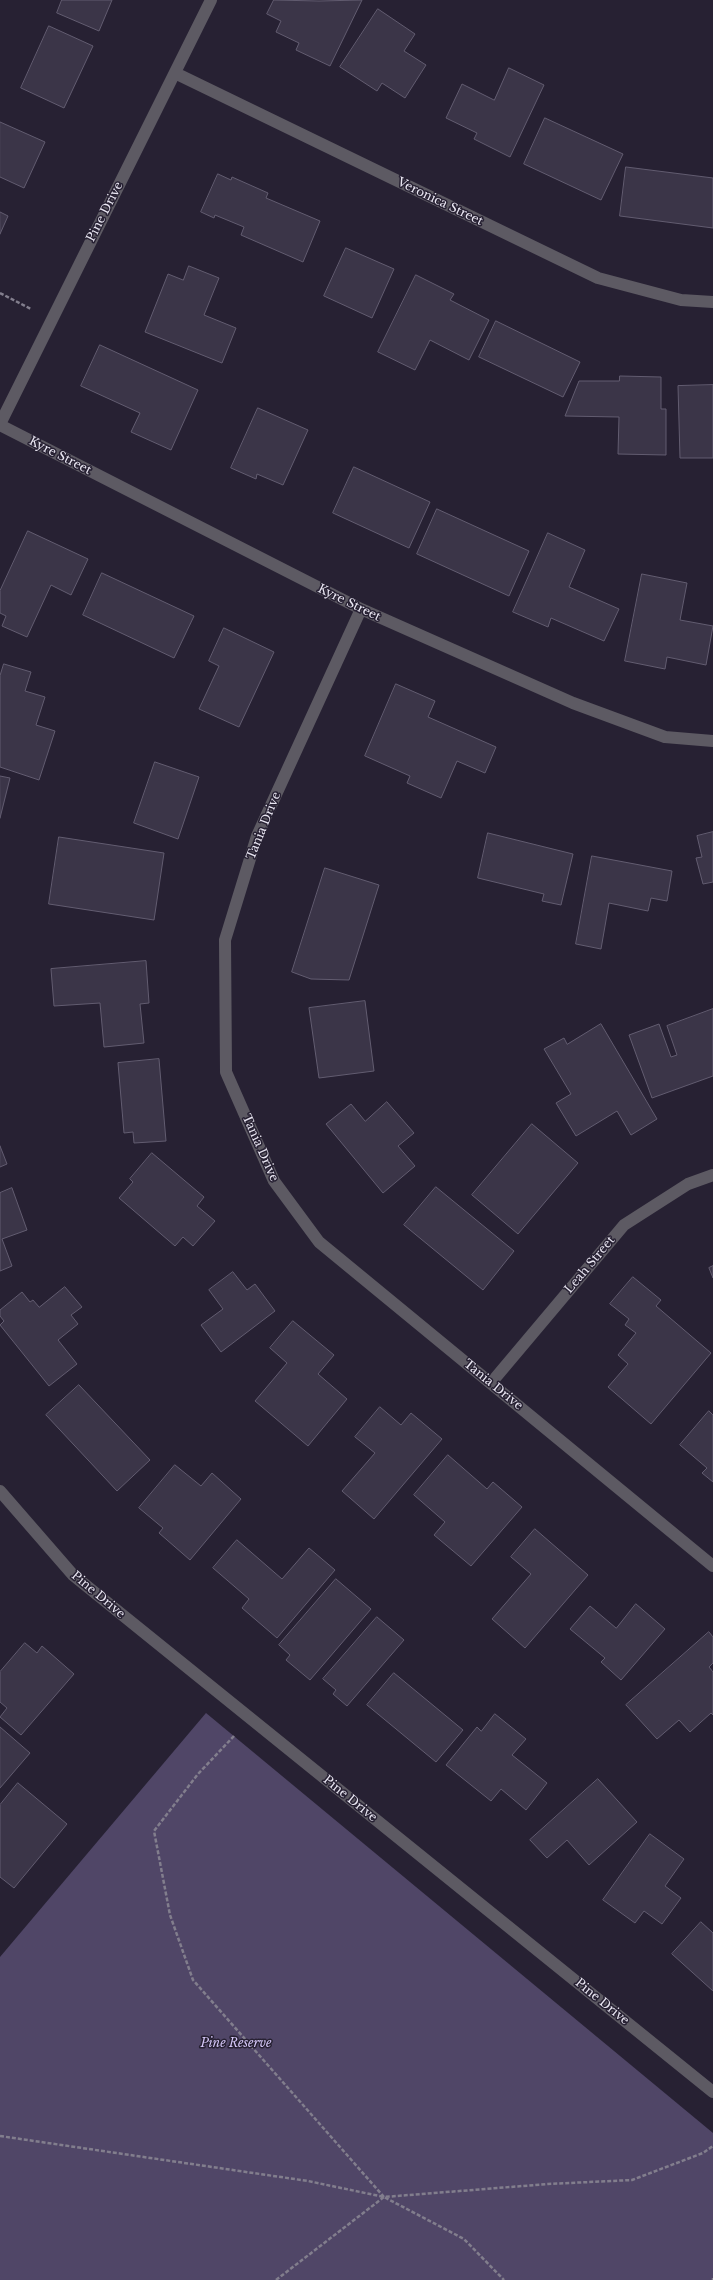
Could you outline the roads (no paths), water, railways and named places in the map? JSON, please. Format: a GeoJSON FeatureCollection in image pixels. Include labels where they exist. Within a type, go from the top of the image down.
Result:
{"type":"FeatureCollection","features":[{"type":"Feature","properties":{"kind":"street","name":"Pine Drive"},"geometry":{"type":"LineString","coordinates":[[0,424],[211,0]]}},
{"type":"Feature","properties":{"kind":"street","name":"Veronica Street"},"geometry":{"type":"LineString","coordinates":[[176,73],[598,278],[681,300],[713,302]]}},
{"type":"Feature","properties":{"kind":"street","name":"Kyre Street"},"geometry":{"type":"LineString","coordinates":[[0,424],[360,609],[573,703],[665,737],[713,741]]}},
{"type":"Feature","properties":{"kind":"street","name":"Tania Drive"},"geometry":{"type":"LineString","coordinates":[[360,609],[256,836],[225,940],[226,1072],[274,1181],[319,1242],[713,1566]]}},
{"type":"Feature","properties":{"kind":"street","name":"Leah Street"},"geometry":{"type":"LineString","coordinates":[[490,1383],[624,1225],[688,1184],[713,1175]]}},
{"type":"Feature","properties":{"kind":"street","name":"Pine Drive"},"geometry":{"type":"LineString","coordinates":[[0,1491],[73,1575],[713,2092]]}},
{"type":"Feature","properties":{"kind":"park label","name":"Pine Reserve"},"geometry":{"type":"Point","coordinates":[236,2044]}}]}
